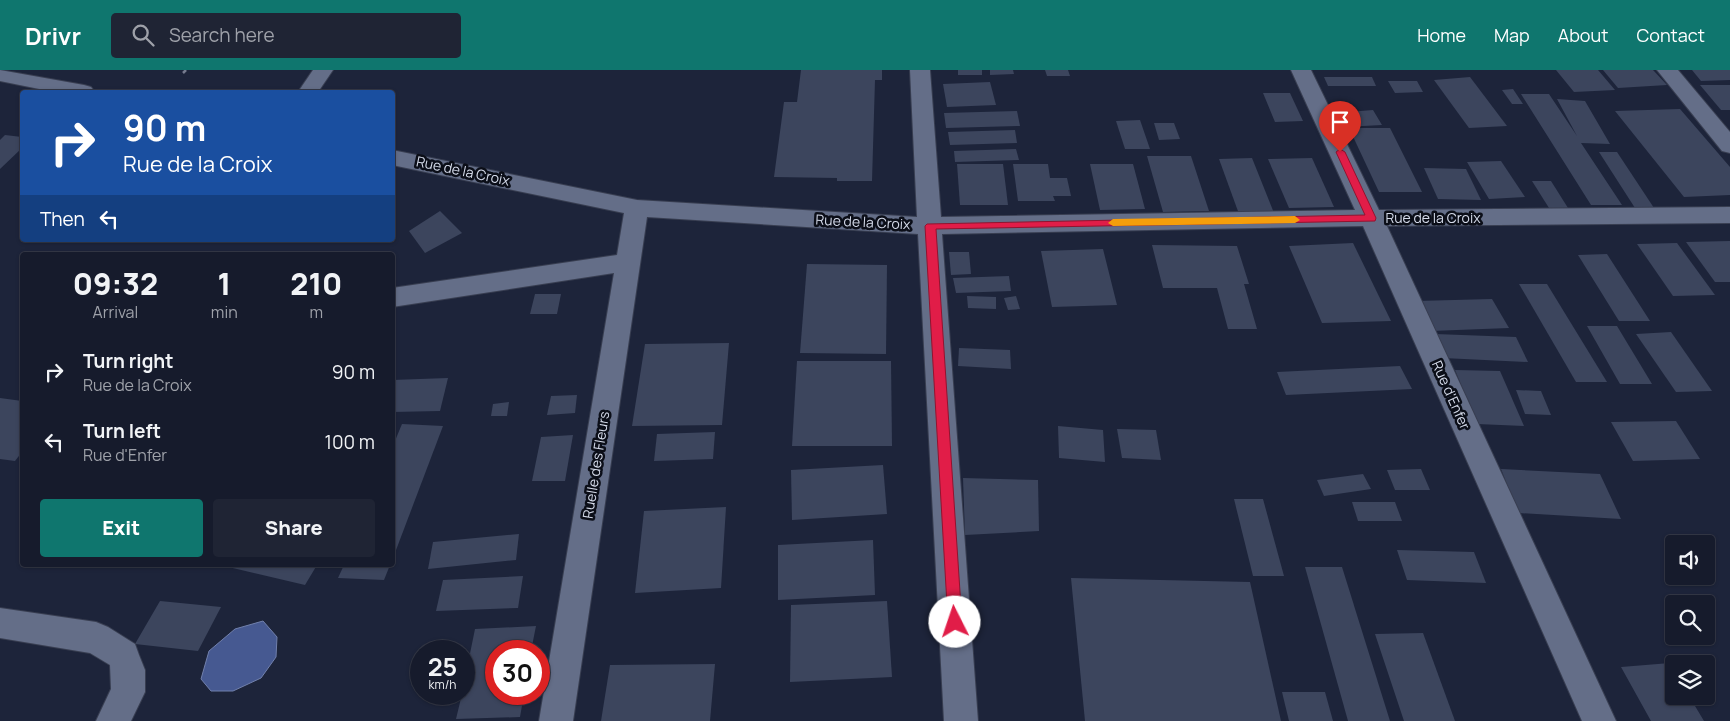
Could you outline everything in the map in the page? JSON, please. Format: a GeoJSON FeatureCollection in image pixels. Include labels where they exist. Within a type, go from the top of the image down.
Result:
{"type":"FeatureCollection","features":[{"type":"Feature","properties":{"kind":"street"},"geometry":{"type":"LineString","coordinates":[[309,90],[323,70]]}},
{"type":"Feature","properties":{"kind":"street"},"geometry":{"type":"LineString","coordinates":[[920,70],[961,721]]}},
{"type":"Feature","properties":{"kind":"street","name":"Rue d'Enfer"},"geometry":{"type":"LineString","coordinates":[[1301,70],[1372,218],[1598,721]]}},
{"type":"Feature","properties":{"kind":"street"},"geometry":{"type":"LineString","coordinates":[[1667,70],[1730,146]]}},
{"type":"Feature","properties":{"kind":"street"},"geometry":{"type":"LineString","coordinates":[[0,75],[74,90]]}},
{"type":"Feature","properties":{"kind":"street","name":"Rue de la Croix"},"geometry":{"type":"LineString","coordinates":[[395,158],[637,208],[930,226],[1372,218],[1730,215]]}},
{"type":"Feature","properties":{"kind":"street","name":"Ruelle des Fleurs"},"geometry":{"type":"LineString","coordinates":[[556,721],[637,208]]}},
{"type":"Feature","properties":{"kind":"street"},"geometry":{"type":"LineString","coordinates":[[395,298],[628,262]]}},
{"type":"Feature","properties":{"kind":"street"},"geometry":{"type":"LineString","coordinates":[[0,623],[96,638],[122,655],[128,670],[128,692],[113,721]]}},
{"type":"Feature","properties":{"kind":"path"},"geometry":{"type":"LineString","coordinates":[[183,73],[186,70]]}},
{"type":"Feature","properties":{"kind":"water"},"geometry":{"type":"Polygon","coordinates":[[[263,621],[277,637],[276,657],[261,678],[233,691],[211,691],[201,679],[209,651],[235,629],[263,621]]]}},
{"type":"Feature","properties":{"kind":"building"},"geometry":{"type":"Polygon","coordinates":[[[801,70],[882,70],[882,80],[875,80],[872,181],[837,181],[837,178],[774,177],[784,102],[797,102],[801,70]]]}},
{"type":"Feature","properties":{"kind":"building"},"geometry":{"type":"Polygon","coordinates":[[[958,70],[982,70],[982,75],[958,75],[958,70]]]}},
{"type":"Feature","properties":{"kind":"building"},"geometry":{"type":"Polygon","coordinates":[[[990,70],[1013,70],[1014,74],[990,75],[990,70]]]}},
{"type":"Feature","properties":{"kind":"building"},"geometry":{"type":"Polygon","coordinates":[[[1045,70],[1068,70],[1070,76],[1047,76],[1045,70]]]}},
{"type":"Feature","properties":{"kind":"building"},"geometry":{"type":"Polygon","coordinates":[[[1556,70],[1598,70],[1615,90],[1574,92],[1556,70]]]}},
{"type":"Feature","properties":{"kind":"building"},"geometry":{"type":"Polygon","coordinates":[[[1603,70],[1653,70],[1667,85],[1618,88],[1603,70]]]}},
{"type":"Feature","properties":{"kind":"building"},"geometry":{"type":"Polygon","coordinates":[[[1692,70],[1730,70],[1730,80],[1701,81],[1692,70]]]}},
{"type":"Feature","properties":{"kind":"building"},"geometry":{"type":"Polygon","coordinates":[[[1324,77],[1372,77],[1376,86],[1328,86],[1324,77]]]}},
{"type":"Feature","properties":{"kind":"building"},"geometry":{"type":"Polygon","coordinates":[[[1470,77],[1507,126],[1469,128],[1434,80],[1470,77]]]}},
{"type":"Feature","properties":{"kind":"building"},"geometry":{"type":"Polygon","coordinates":[[[1388,81],[1417,81],[1423,92],[1395,93],[1388,81]]]}},
{"type":"Feature","properties":{"kind":"building"},"geometry":{"type":"Polygon","coordinates":[[[990,82],[996,105],[947,107],[943,84],[990,82]]]}},
{"type":"Feature","properties":{"kind":"building"},"geometry":{"type":"Polygon","coordinates":[[[1700,85],[1730,85],[1730,110],[1721,110],[1700,85]]]}},
{"type":"Feature","properties":{"kind":"building"},"geometry":{"type":"Polygon","coordinates":[[[1513,89],[1523,104],[1512,104],[1502,90],[1513,89]]]}},
{"type":"Feature","properties":{"kind":"building"},"geometry":{"type":"Polygon","coordinates":[[[1263,93],[1290,93],[1303,121],[1275,122],[1263,93]]]}},
{"type":"Feature","properties":{"kind":"building"},"geometry":{"type":"Polygon","coordinates":[[[1521,94],[1549,94],[1577,136],[1557,99],[1585,101],[1610,144],[1581,143],[1622,205],[1591,205],[1521,94]]]}},
{"type":"Feature","properties":{"kind":"building"},"geometry":{"type":"Polygon","coordinates":[[[1680,109],[1730,167],[1730,195],[1684,197],[1615,111],[1680,109]]]}},
{"type":"Feature","properties":{"kind":"building"},"geometry":{"type":"Polygon","coordinates":[[[1373,110],[1382,125],[1344,127],[1336,113],[1373,110]]]}},
{"type":"Feature","properties":{"kind":"building"},"geometry":{"type":"Polygon","coordinates":[[[1017,111],[1020,126],[946,128],[944,113],[1017,111]]]}},
{"type":"Feature","properties":{"kind":"building"},"geometry":{"type":"Polygon","coordinates":[[[1140,120],[1150,149],[1125,149],[1116,121],[1140,120]]]}},
{"type":"Feature","properties":{"kind":"building"},"geometry":{"type":"Polygon","coordinates":[[[1154,123],[1174,123],[1180,139],[1159,140],[1154,123]]]}},
{"type":"Feature","properties":{"kind":"building"},"geometry":{"type":"Polygon","coordinates":[[[1349,128],[1390,128],[1422,192],[1379,192],[1349,128]]]}},
{"type":"Feature","properties":{"kind":"building"},"geometry":{"type":"Polygon","coordinates":[[[1015,130],[1017,143],[950,145],[948,132],[1015,130]]]}},
{"type":"Feature","properties":{"kind":"building"},"geometry":{"type":"Polygon","coordinates":[[[5,135],[20,137],[20,150],[0,169],[0,140],[5,135]]]}},
{"type":"Feature","properties":{"kind":"building"},"geometry":{"type":"Polygon","coordinates":[[[1016,149],[1019,160],[955,162],[954,151],[1016,149]]]}},
{"type":"Feature","properties":{"kind":"building"},"geometry":{"type":"Polygon","coordinates":[[[1599,152],[1617,152],[1654,208],[1635,208],[1599,152]]]}},
{"type":"Feature","properties":{"kind":"building"},"geometry":{"type":"Polygon","coordinates":[[[1147,156],[1191,156],[1209,211],[1163,212],[1147,156]]]}},
{"type":"Feature","properties":{"kind":"building"},"geometry":{"type":"Polygon","coordinates":[[[1252,158],[1274,213],[1239,214],[1219,159],[1252,158]]]}},
{"type":"Feature","properties":{"kind":"building"},"geometry":{"type":"Polygon","coordinates":[[[1312,158],[1334,207],[1289,208],[1268,159],[1312,158]]]}},
{"type":"Feature","properties":{"kind":"building"},"geometry":{"type":"Polygon","coordinates":[[[1501,161],[1525,197],[1489,199],[1467,162],[1501,161]]]}},
{"type":"Feature","properties":{"kind":"building"},"geometry":{"type":"Polygon","coordinates":[[[957,164],[1003,164],[1008,205],[960,205],[957,164]]]}},
{"type":"Feature","properties":{"kind":"building"},"geometry":{"type":"Polygon","coordinates":[[[1013,164],[1048,164],[1050,178],[1067,178],[1071,196],[1053,196],[1055,201],[1018,201],[1013,164]]]}},
{"type":"Feature","properties":{"kind":"building"},"geometry":{"type":"Polygon","coordinates":[[[1090,164],[1133,164],[1145,209],[1100,210],[1090,164]]]}},
{"type":"Feature","properties":{"kind":"building"},"geometry":{"type":"Polygon","coordinates":[[[1424,168],[1466,169],[1481,200],[1438,199],[1424,168]]]}},
{"type":"Feature","properties":{"kind":"building"},"geometry":{"type":"Polygon","coordinates":[[[1532,181],[1551,181],[1568,208],[1549,208],[1532,181]]]}},
{"type":"Feature","properties":{"kind":"building"},"geometry":{"type":"Polygon","coordinates":[[[440,211],[462,233],[425,253],[409,231],[440,211]]]}},
{"type":"Feature","properties":{"kind":"building"},"geometry":{"type":"Polygon","coordinates":[[[1730,241],[1730,282],[1715,282],[1686,242],[1730,241]]]}},
{"type":"Feature","properties":{"kind":"building"},"geometry":{"type":"Polygon","coordinates":[[[1353,243],[1391,321],[1322,323],[1289,246],[1353,243]]]}},
{"type":"Feature","properties":{"kind":"building"},"geometry":{"type":"Polygon","coordinates":[[[1677,243],[1715,295],[1673,296],[1637,244],[1677,243]]]}},
{"type":"Feature","properties":{"kind":"building"},"geometry":{"type":"Polygon","coordinates":[[[1152,245],[1237,246],[1249,284],[1244,284],[1257,329],[1228,329],[1217,288],[1163,288],[1152,245]]]}},
{"type":"Feature","properties":{"kind":"building"},"geometry":{"type":"Polygon","coordinates":[[[1103,249],[1117,305],[1052,307],[1041,251],[1103,249]]]}},
{"type":"Feature","properties":{"kind":"building"},"geometry":{"type":"Polygon","coordinates":[[[949,252],[969,252],[971,274],[951,275],[949,252]]]}},
{"type":"Feature","properties":{"kind":"building"},"geometry":{"type":"Polygon","coordinates":[[[1607,254],[1650,321],[1619,321],[1578,255],[1607,254]]]}},
{"type":"Feature","properties":{"kind":"building"},"geometry":{"type":"Polygon","coordinates":[[[807,264],[887,265],[886,354],[800,353],[807,264]]]}},
{"type":"Feature","properties":{"kind":"building"},"geometry":{"type":"Polygon","coordinates":[[[1009,276],[1011,291],[956,293],[953,278],[1009,276]]]}},
{"type":"Feature","properties":{"kind":"building"},"geometry":{"type":"Polygon","coordinates":[[[1519,284],[1547,284],[1607,382],[1576,382],[1519,284]]]}},
{"type":"Feature","properties":{"kind":"building"},"geometry":{"type":"Polygon","coordinates":[[[535,294],[561,294],[557,314],[530,314],[535,294]]]}},
{"type":"Feature","properties":{"kind":"building"},"geometry":{"type":"Polygon","coordinates":[[[967,296],[996,297],[996,309],[968,308],[967,296]]]}},
{"type":"Feature","properties":{"kind":"building"},"geometry":{"type":"Polygon","coordinates":[[[1016,296],[1020,309],[1008,310],[1004,298],[1016,296]]]}},
{"type":"Feature","properties":{"kind":"building"},"geometry":{"type":"Polygon","coordinates":[[[1492,299],[1509,328],[1431,331],[1416,301],[1492,299]]]}},
{"type":"Feature","properties":{"kind":"building"},"geometry":{"type":"Polygon","coordinates":[[[1587,326],[1617,326],[1652,384],[1620,384],[1587,326]]]}},
{"type":"Feature","properties":{"kind":"building"},"geometry":{"type":"Polygon","coordinates":[[[1671,332],[1712,391],[1676,392],[1636,334],[1671,332]]]}},
{"type":"Feature","properties":{"kind":"building"},"geometry":{"type":"Polygon","coordinates":[[[1435,334],[1516,337],[1528,362],[1443,358],[1435,334]]]}},
{"type":"Feature","properties":{"kind":"building"},"geometry":{"type":"Polygon","coordinates":[[[729,343],[722,425],[632,426],[645,344],[729,343]]]}},
{"type":"Feature","properties":{"kind":"building"},"geometry":{"type":"Polygon","coordinates":[[[959,348],[1010,350],[1011,369],[958,366],[959,348]]]}},
{"type":"Feature","properties":{"kind":"building"},"geometry":{"type":"Polygon","coordinates":[[[797,361],[891,361],[892,446],[792,446],[797,361]]]}},
{"type":"Feature","properties":{"kind":"building"},"geometry":{"type":"Polygon","coordinates":[[[1400,366],[1412,389],[1286,395],[1277,372],[1400,366]]]}},
{"type":"Feature","properties":{"kind":"building"},"geometry":{"type":"Polygon","coordinates":[[[1455,370],[1500,371],[1524,426],[1477,424],[1455,370]]]}},
{"type":"Feature","properties":{"kind":"building"},"geometry":{"type":"Polygon","coordinates":[[[448,378],[440,411],[395,412],[395,380],[448,378]]]}},
{"type":"Feature","properties":{"kind":"building"},"geometry":{"type":"Polygon","coordinates":[[[1516,390],[1541,391],[1551,415],[1525,414],[1516,390]]]}},
{"type":"Feature","properties":{"kind":"building"},"geometry":{"type":"Polygon","coordinates":[[[577,395],[575,413],[547,415],[551,396],[577,395]]]}},
{"type":"Feature","properties":{"kind":"building"},"geometry":{"type":"Polygon","coordinates":[[[0,398],[20,401],[20,455],[15,461],[0,459],[0,398]]]}},
{"type":"Feature","properties":{"kind":"building"},"geometry":{"type":"Polygon","coordinates":[[[509,402],[507,416],[491,416],[493,404],[509,402]]]}},
{"type":"Feature","properties":{"kind":"building"},"geometry":{"type":"Polygon","coordinates":[[[1676,421],[1700,459],[1633,461],[1611,422],[1676,421]]]}},
{"type":"Feature","properties":{"kind":"building"},"geometry":{"type":"Polygon","coordinates":[[[402,424],[443,426],[395,553],[395,441],[402,424]]]}},
{"type":"Feature","properties":{"kind":"building"},"geometry":{"type":"Polygon","coordinates":[[[1058,426],[1103,430],[1105,462],[1059,458],[1058,426]]]}},
{"type":"Feature","properties":{"kind":"building"},"geometry":{"type":"Polygon","coordinates":[[[1117,429],[1156,430],[1161,460],[1122,458],[1117,429]]]}},
{"type":"Feature","properties":{"kind":"building"},"geometry":{"type":"Polygon","coordinates":[[[715,432],[713,459],[654,461],[657,434],[715,432]]]}},
{"type":"Feature","properties":{"kind":"building"},"geometry":{"type":"Polygon","coordinates":[[[573,435],[565,481],[532,481],[541,437],[573,435]]]}},
{"type":"Feature","properties":{"kind":"building"},"geometry":{"type":"Polygon","coordinates":[[[883,465],[887,514],[792,520],[791,470],[883,465]]]}},
{"type":"Feature","properties":{"kind":"building"},"geometry":{"type":"Polygon","coordinates":[[[1421,469],[1430,490],[1395,490],[1387,470],[1421,469]]]}},
{"type":"Feature","properties":{"kind":"building"},"geometry":{"type":"Polygon","coordinates":[[[1501,469],[1600,474],[1621,519],[1518,513],[1501,469]]]}},
{"type":"Feature","properties":{"kind":"building"},"geometry":{"type":"Polygon","coordinates":[[[1363,474],[1371,489],[1324,496],[1317,480],[1363,474]]]}},
{"type":"Feature","properties":{"kind":"building"},"geometry":{"type":"Polygon","coordinates":[[[963,478],[1038,480],[1039,531],[965,535],[963,478]]]}},
{"type":"Feature","properties":{"kind":"building"},"geometry":{"type":"Polygon","coordinates":[[[1234,499],[1263,499],[1284,576],[1253,576],[1234,499]]]}},
{"type":"Feature","properties":{"kind":"building"},"geometry":{"type":"Polygon","coordinates":[[[1352,502],[1395,502],[1402,521],[1358,521],[1352,502]]]}},
{"type":"Feature","properties":{"kind":"building"},"geometry":{"type":"Polygon","coordinates":[[[726,507],[721,588],[635,593],[644,511],[726,507]]]}},
{"type":"Feature","properties":{"kind":"building"},"geometry":{"type":"Polygon","coordinates":[[[519,534],[516,560],[428,569],[433,542],[519,534]]]}},
{"type":"Feature","properties":{"kind":"building"},"geometry":{"type":"Polygon","coordinates":[[[873,540],[875,595],[778,600],[778,545],[873,540]]]}},
{"type":"Feature","properties":{"kind":"building"},"geometry":{"type":"Polygon","coordinates":[[[1397,550],[1474,552],[1486,583],[1407,580],[1397,550]]]}},
{"type":"Feature","properties":{"kind":"building"},"geometry":{"type":"Polygon","coordinates":[[[228,567],[316,567],[305,585],[228,567]]]}},
{"type":"Feature","properties":{"kind":"building"},"geometry":{"type":"Polygon","coordinates":[[[343,567],[389,567],[384,580],[338,578],[343,567]]]}},
{"type":"Feature","properties":{"kind":"building"},"geometry":{"type":"Polygon","coordinates":[[[1305,567],[1342,567],[1390,721],[1348,721],[1305,567]]]}},
{"type":"Feature","properties":{"kind":"building"},"geometry":{"type":"Polygon","coordinates":[[[523,576],[518,608],[436,611],[443,580],[523,576]]]}},
{"type":"Feature","properties":{"kind":"building"},"geometry":{"type":"Polygon","coordinates":[[[1071,578],[1250,582],[1281,721],[1085,721],[1071,578]]]}},
{"type":"Feature","properties":{"kind":"building"},"geometry":{"type":"Polygon","coordinates":[[[160,601],[221,607],[198,651],[135,644],[160,601]]]}},
{"type":"Feature","properties":{"kind":"building"},"geometry":{"type":"Polygon","coordinates":[[[887,601],[892,677],[790,682],[791,605],[887,601]]]}},
{"type":"Feature","properties":{"kind":"building"},"geometry":{"type":"Polygon","coordinates":[[[536,626],[533,640],[485,640],[485,705],[522,705],[520,717],[456,719],[459,705],[475,705],[475,640],[473,640],[475,629],[536,626]]]}},
{"type":"Feature","properties":{"kind":"building"},"geometry":{"type":"Polygon","coordinates":[[[1423,633],[1455,721],[1404,721],[1375,634],[1423,633]]]}},
{"type":"Feature","properties":{"kind":"building"},"geometry":{"type":"Polygon","coordinates":[[[1665,663],[1665,705],[1694,705],[1704,721],[1651,721],[1621,667],[1665,663]]]}},
{"type":"Feature","properties":{"kind":"building"},"geometry":{"type":"Polygon","coordinates":[[[715,664],[710,721],[601,721],[610,665],[715,664]]]}},
{"type":"Feature","properties":{"kind":"building"},"geometry":{"type":"Polygon","coordinates":[[[1282,692],[1325,692],[1333,721],[1289,721],[1282,692]]]}},
{"type":"Feature","properties":{"kind":"slow traffic"},"geometry":{"type":"LineString","coordinates":[[1113,223],[1295,220]]}},
{"type":"Feature","properties":{"kind":"route"},"geometry":{"type":"LineString","coordinates":[[955,622],[930,226],[1372,218],[1340,152]]}}]}
